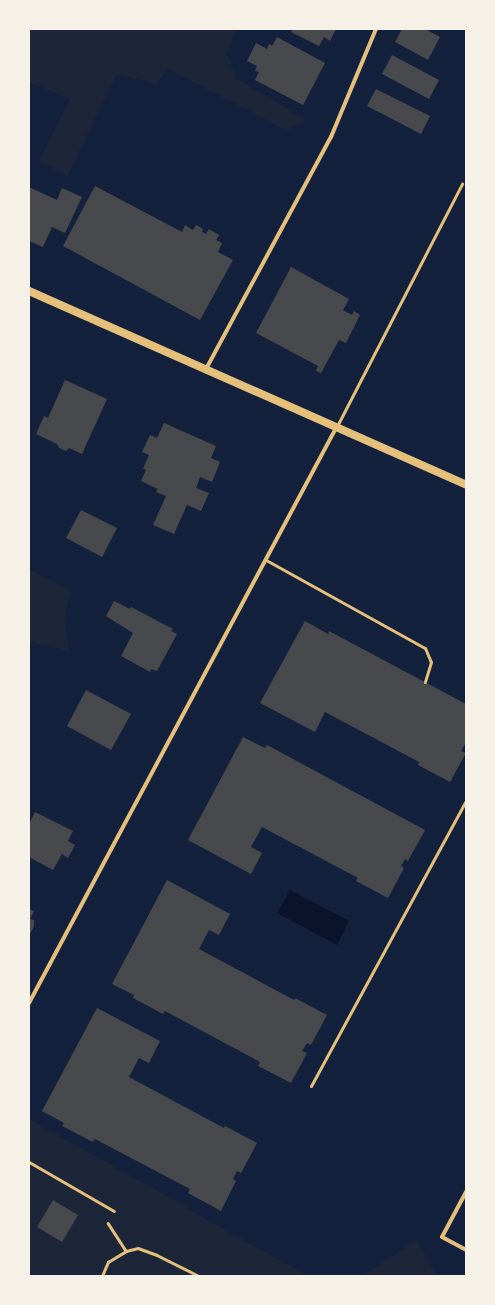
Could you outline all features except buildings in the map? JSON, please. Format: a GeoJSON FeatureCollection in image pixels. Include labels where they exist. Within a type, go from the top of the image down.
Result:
{"type":"FeatureCollection","features":[{"type":"Feature","properties":{"kind":"main road"},"geometry":{"type":"LineString","coordinates":[[29,291],[466,485]]}},
{"type":"Feature","properties":{"kind":"street"},"geometry":{"type":"LineString","coordinates":[[206,369],[331,137],[376,29]]}},
{"type":"Feature","properties":{"kind":"street"},"geometry":{"type":"LineString","coordinates":[[29,1003],[336,428]]}},
{"type":"Feature","properties":{"kind":"street"},"geometry":{"type":"LineString","coordinates":[[466,1192],[442,1237],[466,1250]]}},
{"type":"Feature","properties":{"kind":"lane"},"geometry":{"type":"LineString","coordinates":[[336,428],[462,184]]}},
{"type":"Feature","properties":{"kind":"lane"},"geometry":{"type":"LineString","coordinates":[[266,560],[425,648],[431,662],[425,682]]}},
{"type":"Feature","properties":{"kind":"lane"},"geometry":{"type":"LineString","coordinates":[[311,1086],[466,801]]}},
{"type":"Feature","properties":{"kind":"lane"},"geometry":{"type":"LineString","coordinates":[[29,1162],[114,1211]]}},
{"type":"Feature","properties":{"kind":"path"},"geometry":{"type":"LineString","coordinates":[[107,1222],[126,1251]]}},
{"type":"Feature","properties":{"kind":"path"},"geometry":{"type":"LineString","coordinates":[[102,1276],[108,1262],[126,1251],[138,1248],[157,1254],[199,1276]]}},
{"type":"Feature","properties":{"kind":"shaded area"},"geometry":{"type":"Polygon","coordinates":[[[29,29],[236,29],[227,54],[236,78],[306,120],[288,131],[168,69],[157,84],[117,74],[67,176],[39,161],[70,99],[29,82],[29,29]]]}},
{"type":"Feature","properties":{"kind":"shaded area"},"geometry":{"type":"Polygon","coordinates":[[[29,569],[70,590],[65,618],[69,651],[29,641],[29,569]]]}},
{"type":"Feature","properties":{"kind":"shaded area"},"geometry":{"type":"Polygon","coordinates":[[[290,890],[349,921],[337,945],[277,913],[290,890]]]}},
{"type":"Feature","properties":{"kind":"shaded area"},"geometry":{"type":"Polygon","coordinates":[[[29,1119],[200,1216],[309,1276],[29,1276],[29,1119]]]}},
{"type":"Feature","properties":{"kind":"shaded area"},"geometry":{"type":"Polygon","coordinates":[[[417,1240],[437,1276],[364,1276],[364,1275],[417,1240]]]}}]}
